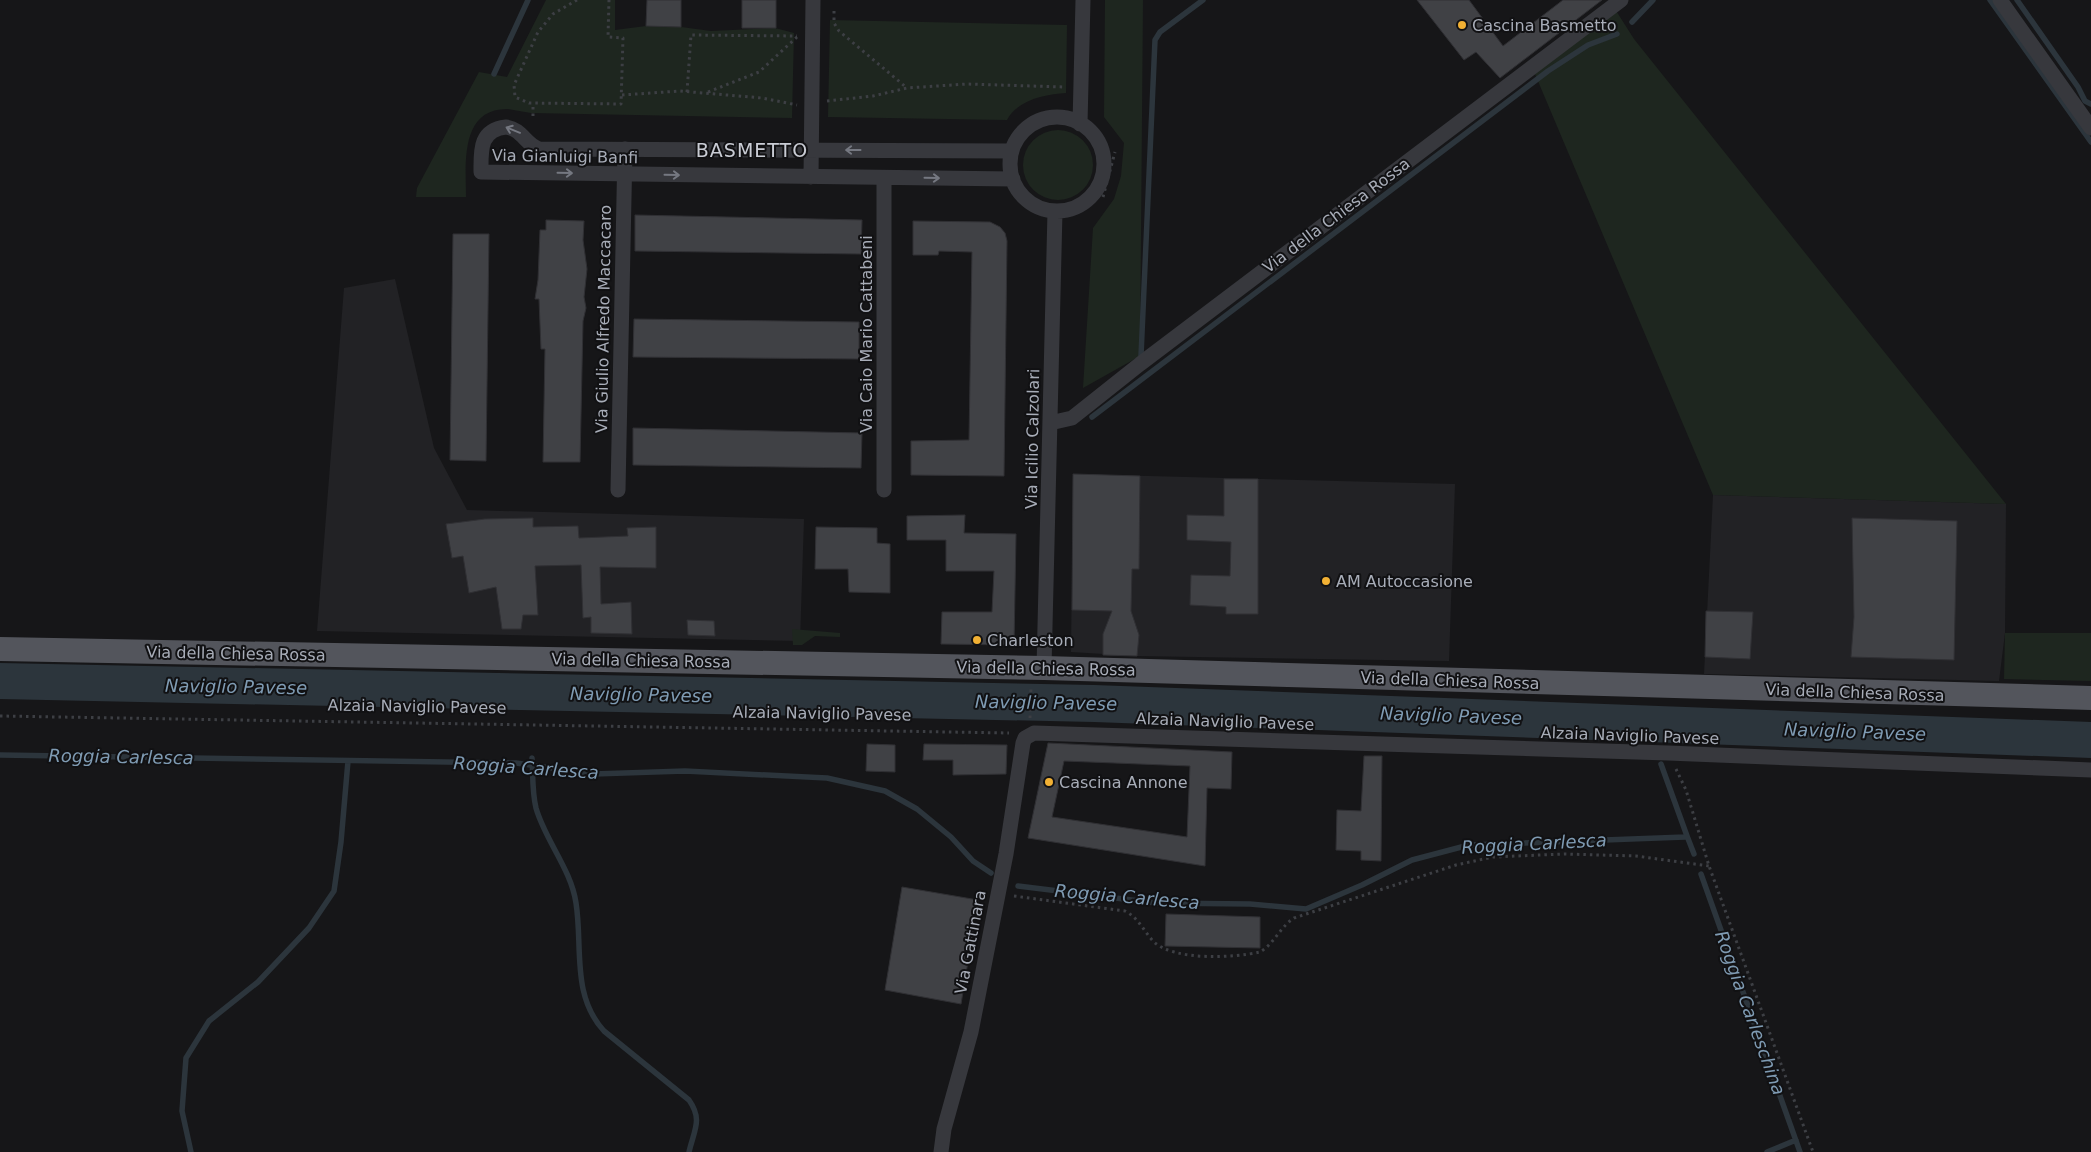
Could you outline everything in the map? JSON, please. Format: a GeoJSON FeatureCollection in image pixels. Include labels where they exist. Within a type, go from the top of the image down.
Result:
{"type":"FeatureCollection","features":[{"type":"Feature","properties":{"kind":"main road","name":"Via della Chiesa Rossa"},"geometry":{"type":"LineString","coordinates":[[0,649],[1044,668],[2091,698]]}},
{"type":"Feature","properties":{"kind":"street"},"geometry":{"type":"LineString","coordinates":[[811,177],[813,0]]}},
{"type":"Feature","properties":{"kind":"street"},"geometry":{"type":"LineString","coordinates":[[1080,124],[1084,0]]}},
{"type":"Feature","properties":{"kind":"street","name":"Via della Chiesa Rossa"},"geometry":{"type":"LineString","coordinates":[[1050,423],[1072,418],[1620,0]]}},
{"type":"Feature","properties":{"kind":"street"},"geometry":{"type":"LineString","coordinates":[[2000,0],[2091,128]]}},
{"type":"Feature","properties":{"kind":"street"},"geometry":{"type":"LineString","coordinates":[[1060,117],[1080,124],[1091,132],[1100,147],[1104,164],[1103,176],[1098,186],[1088,200],[1072,209],[1055,211],[1038,207],[1020,193],[1012,179],[1010,166],[1012,151],[1021,133],[1040,120],[1060,117]]}},
{"type":"Feature","properties":{"kind":"street","name":"Via Gianluigi Banfi"},"geometry":{"type":"LineString","coordinates":[[1012,151],[539,149],[530,144],[519,131],[506,127],[488,134],[483,141],[481,152],[481,172],[1012,179]]}},
{"type":"Feature","properties":{"kind":"street","name":"Via Giulio Alfredo Maccacaro"},"geometry":{"type":"LineString","coordinates":[[618,490],[623,174],[625,150]]}},
{"type":"Feature","properties":{"kind":"street","name":"Via Caio Mario Cattabeni"},"geometry":{"type":"LineString","coordinates":[[884,178],[884,490]]}},
{"type":"Feature","properties":{"kind":"street","name":"Via Icilio Calzolari"},"geometry":{"type":"LineString","coordinates":[[1044,668],[1055,211]]}},
{"type":"Feature","properties":{"kind":"street","name":"Alzaia Naviglio Pavese"},"geometry":{"type":"LineString","coordinates":[[1025,738],[1029,734],[1039,733],[1668,753],[2091,770]]}},
{"type":"Feature","properties":{"kind":"street","name":"Via Gattinara"},"geometry":{"type":"LineString","coordinates":[[941,1152],[944,1129],[970,1032],[998,894],[1025,738]]}},
{"type":"Feature","properties":{"kind":"path"},"geometry":{"type":"LineString","coordinates":[[577,0],[545,21],[514,85],[515,97],[533,103],[621,104],[623,38],[608,37],[609,0]]}},
{"type":"Feature","properties":{"kind":"path"},"geometry":{"type":"LineString","coordinates":[[834,11],[834,23],[839,31],[907,88]]}},
{"type":"Feature","properties":{"kind":"path"},"geometry":{"type":"LineString","coordinates":[[687,92],[690,36],[797,36],[758,72],[706,93]]}},
{"type":"Feature","properties":{"kind":"path"},"geometry":{"type":"LineString","coordinates":[[824,102],[873,96],[907,88],[967,84],[1068,87]]}},
{"type":"Feature","properties":{"kind":"path"},"geometry":{"type":"LineString","coordinates":[[622,95],[706,93],[762,98],[797,105]]}},
{"type":"Feature","properties":{"kind":"path"},"geometry":{"type":"LineString","coordinates":[[532,116],[533,103]]}},
{"type":"Feature","properties":{"kind":"path"},"geometry":{"type":"LineString","coordinates":[[1104,197],[1115,152]]}},
{"type":"Feature","properties":{"kind":"path"},"geometry":{"type":"LineString","coordinates":[[1030,695],[1030,711]]}},
{"type":"Feature","properties":{"kind":"path","name":"Alzaia Naviglio Pavese"},"geometry":{"type":"LineString","coordinates":[[0,716],[1006,733],[1025,738]]}},
{"type":"Feature","properties":{"kind":"path"},"geometry":{"type":"LineString","coordinates":[[1668,753],[1686,790],[1709,866],[1813,1152]]}},
{"type":"Feature","properties":{"kind":"path"},"geometry":{"type":"LineString","coordinates":[[998,894],[1125,911],[1137,919],[1156,943],[1180,955],[1194,956],[1260,952],[1266,949],[1282,926],[1294,918],[1474,860],[1493,857],[1573,854],[1651,857],[1709,866]]}},
{"type":"Feature","properties":{"kind":"shaded area"},"geometry":{"type":"Polygon","coordinates":[[[546,0],[615,0],[615,30],[646,26],[681,27],[711,31],[775,28],[794,33],[792,118],[531,113],[508,109],[492,111],[481,118],[473,128],[469,141],[466,155],[466,197],[416,197],[417,188],[479,72],[507,77],[546,0]]]}},
{"type":"Feature","properties":{"kind":"shaded area"},"geometry":{"type":"Polygon","coordinates":[[[1105,0],[1143,0],[1140,356],[1083,388],[1093,228],[1114,199],[1121,176],[1124,143],[1104,117],[1105,0]]]}},
{"type":"Feature","properties":{"kind":"shaded area"},"geometry":{"type":"Polygon","coordinates":[[[1613,6],[1634,39],[2006,504],[1713,495],[1532,67],[1613,6]]]}},
{"type":"Feature","properties":{"kind":"shaded area"},"geometry":{"type":"Polygon","coordinates":[[[830,20],[1067,25],[1066,93],[1033,99],[1018,107],[1007,120],[828,117],[830,20]]]}},
{"type":"Feature","properties":{"kind":"shaded area"},"geometry":{"type":"Polygon","coordinates":[[[1065,130],[1078,136],[1087,145],[1091,151],[1093,165],[1091,179],[1083,190],[1072,198],[1051,200],[1044,198],[1033,190],[1025,179],[1023,158],[1025,151],[1033,140],[1044,132],[1065,130]]]}},
{"type":"Feature","properties":{"kind":"shaded area"},"geometry":{"type":"Polygon","coordinates":[[[395,279],[434,448],[467,510],[804,519],[800,641],[317,631],[344,288],[395,279]]]}},
{"type":"Feature","properties":{"kind":"shaded area"},"geometry":{"type":"Polygon","coordinates":[[[1073,474],[1455,484],[1449,661],[1137,656],[1071,652],[1073,474]]]}},
{"type":"Feature","properties":{"kind":"shaded area"},"geometry":{"type":"Polygon","coordinates":[[[1713,495],[2006,504],[2005,633],[1999,681],[1704,674],[1713,495]]]}},
{"type":"Feature","properties":{"kind":"shaded area"},"geometry":{"type":"Polygon","coordinates":[[[792,629],[840,633],[840,637],[815,636],[802,645],[793,645],[792,629]]]}},
{"type":"Feature","properties":{"kind":"shaded area"},"geometry":{"type":"Polygon","coordinates":[[[2005,633],[2091,633],[2091,681],[2004,679],[2005,633]]]}},
{"type":"Feature","properties":{"kind":"water","name":"Naviglio Pavese"},"geometry":{"type":"Polygon","coordinates":[[[0,663],[1094,685],[2091,722],[2091,758],[1094,722],[0,699],[0,663]]]}},
{"type":"Feature","properties":{"kind":"building"},"geometry":{"type":"Polygon","coordinates":[[[647,0],[681,0],[681,27],[646,26],[647,0]]]}},
{"type":"Feature","properties":{"kind":"building"},"geometry":{"type":"Polygon","coordinates":[[[742,0],[776,0],[776,28],[742,28],[742,0]]]}},
{"type":"Feature","properties":{"kind":"building","name":"Cascina Basmetto"},"geometry":{"type":"Polygon","coordinates":[[[1417,0],[1469,0],[1503,46],[1563,0],[1602,0],[1500,78],[1476,52],[1464,60],[1417,0]]]}},
{"type":"Feature","properties":{"kind":"building"},"geometry":{"type":"Polygon","coordinates":[[[635,215],[862,220],[861,254],[635,251],[635,215]]]}},
{"type":"Feature","properties":{"kind":"building"},"geometry":{"type":"Polygon","coordinates":[[[546,220],[584,221],[583,240],[587,269],[584,297],[586,308],[583,321],[580,462],[543,462],[545,349],[541,349],[539,299],[535,299],[538,280],[540,230],[546,230],[546,220]]]}},
{"type":"Feature","properties":{"kind":"building"},"geometry":{"type":"Polygon","coordinates":[[[913,221],[990,222],[1000,227],[1005,233],[1007,241],[1004,476],[911,475],[911,441],[969,440],[972,252],[939,251],[938,255],[913,255],[913,221]]]}},
{"type":"Feature","properties":{"kind":"building"},"geometry":{"type":"Polygon","coordinates":[[[453,234],[489,234],[486,461],[450,460],[453,234]]]}},
{"type":"Feature","properties":{"kind":"building"},"geometry":{"type":"Polygon","coordinates":[[[634,319],[859,322],[859,359],[633,357],[634,319]]]}},
{"type":"Feature","properties":{"kind":"building"},"geometry":{"type":"Polygon","coordinates":[[[633,428],[862,433],[861,468],[633,465],[633,428]]]}},
{"type":"Feature","properties":{"kind":"building"},"geometry":{"type":"Polygon","coordinates":[[[1073,474],[1140,476],[1139,569],[1132,569],[1131,611],[1139,635],[1137,656],[1103,655],[1103,634],[1112,611],[1072,610],[1073,474]]]}},
{"type":"Feature","properties":{"kind":"building"},"geometry":{"type":"Polygon","coordinates":[[[1224,479],[1258,479],[1258,614],[1226,614],[1226,607],[1190,605],[1191,575],[1230,576],[1231,542],[1187,540],[1187,515],[1224,516],[1224,479]]]}},
{"type":"Feature","properties":{"kind":"building"},"geometry":{"type":"Polygon","coordinates":[[[965,515],[964,533],[1016,534],[1014,645],[941,644],[942,612],[992,612],[994,571],[946,571],[946,540],[907,540],[907,516],[965,515]]]}},
{"type":"Feature","properties":{"kind":"building"},"geometry":{"type":"Polygon","coordinates":[[[533,518],[533,527],[578,526],[579,538],[628,536],[627,528],[656,527],[656,568],[600,567],[601,604],[631,602],[632,634],[591,633],[591,617],[583,618],[581,565],[535,566],[538,615],[523,615],[521,629],[502,629],[496,587],[469,593],[463,556],[452,558],[446,524],[485,519],[533,518]]]}},
{"type":"Feature","properties":{"kind":"building"},"geometry":{"type":"Polygon","coordinates":[[[1852,518],[1957,521],[1954,660],[1851,657],[1854,617],[1852,518]]]}},
{"type":"Feature","properties":{"kind":"building"},"geometry":{"type":"Polygon","coordinates":[[[816,527],[877,528],[877,543],[890,544],[890,593],[849,592],[848,569],[815,569],[816,527]]]}},
{"type":"Feature","properties":{"kind":"building"},"geometry":{"type":"Polygon","coordinates":[[[1706,611],[1753,612],[1750,659],[1705,657],[1706,611]]]}},
{"type":"Feature","properties":{"kind":"building"},"geometry":{"type":"Polygon","coordinates":[[[687,620],[714,621],[715,636],[688,635],[687,620]]]}},
{"type":"Feature","properties":{"kind":"building"},"geometry":{"type":"Polygon","coordinates":[[[1048,743],[1232,752],[1231,789],[1207,788],[1205,866],[1028,838],[1048,743]],[[1064,761],[1052,817],[1187,837],[1190,766],[1064,761]]]}},
{"type":"Feature","properties":{"kind":"building"},"geometry":{"type":"Polygon","coordinates":[[[867,744],[895,745],[895,772],[866,771],[867,744]]]}},
{"type":"Feature","properties":{"kind":"building"},"geometry":{"type":"Polygon","coordinates":[[[924,744],[1007,745],[1006,774],[953,775],[953,760],[923,760],[924,744]]]}},
{"type":"Feature","properties":{"kind":"building"},"geometry":{"type":"Polygon","coordinates":[[[1364,756],[1382,756],[1381,861],[1361,860],[1361,851],[1336,850],[1337,810],[1361,811],[1364,756]]]}},
{"type":"Feature","properties":{"kind":"building"},"geometry":{"type":"Polygon","coordinates":[[[902,887],[978,900],[961,1004],[885,990],[902,887]]]}},
{"type":"Feature","properties":{"kind":"building"},"geometry":{"type":"Polygon","coordinates":[[[1166,914],[1260,917],[1260,948],[1165,946],[1166,914]]]}},
{"type":"Feature","properties":{"kind":"waterway"},"geometry":{"type":"LineString","coordinates":[[494,74],[528,0]]}},
{"type":"Feature","properties":{"kind":"waterway"},"geometry":{"type":"LineString","coordinates":[[1141,356],[1155,40],[1160,32],[1203,0]]}},
{"type":"Feature","properties":{"kind":"waterway"},"geometry":{"type":"LineString","coordinates":[[1632,22],[1653,0]]}},
{"type":"Feature","properties":{"kind":"waterway"},"geometry":{"type":"LineString","coordinates":[[1990,0],[2091,142]]}},
{"type":"Feature","properties":{"kind":"waterway"},"geometry":{"type":"LineString","coordinates":[[2017,0],[2078,87],[2085,101],[2091,104]]}},
{"type":"Feature","properties":{"kind":"waterway"},"geometry":{"type":"LineString","coordinates":[[1092,417],[1548,71],[1588,45],[1617,34]]}},
{"type":"Feature","properties":{"kind":"waterway","name":"Roggia Carlesca"},"geometry":{"type":"LineString","coordinates":[[0,755],[516,763],[594,774],[685,771],[827,778],[885,791],[917,809],[951,837],[973,861],[991,873]]}},
{"type":"Feature","properties":{"kind":"waterway"},"geometry":{"type":"LineString","coordinates":[[532,758],[536,808],[545,832],[564,866],[576,903],[580,970],[587,1002],[594,1017],[604,1031],[689,1100],[696,1113],[695,1131],[689,1152]]}},
{"type":"Feature","properties":{"kind":"waterway"},"geometry":{"type":"LineString","coordinates":[[191,1152],[182,1111],[186,1058],[209,1021],[258,982],[309,928],[334,891],[341,842],[348,761]]}},
{"type":"Feature","properties":{"kind":"waterway","name":"Roggia Carlesca"},"geometry":{"type":"LineString","coordinates":[[1018,886],[1156,903],[1250,904],[1306,909],[1362,885],[1412,860],[1469,845],[1685,837],[1687,836],[1661,764]]}},
{"type":"Feature","properties":{"kind":"waterway","name":"Roggia Carleschina"},"geometry":{"type":"LineString","coordinates":[[1687,836],[1694,854]]}},
{"type":"Feature","properties":{"kind":"waterway","name":"Roggia Carleschina"},"geometry":{"type":"LineString","coordinates":[[1701,874],[1800,1152]]}},
{"type":"Feature","properties":{"kind":"waterway"},"geometry":{"type":"LineString","coordinates":[[1767,1152],[1796,1140]]}},
{"type":"Feature","properties":{"kind":"place","name":"Cascina Basmetto"},"geometry":{"type":"Point","coordinates":[1462,25]}},
{"type":"Feature","properties":{"kind":"place","name":"AM Autoccasione"},"geometry":{"type":"Point","coordinates":[1326,581]}},
{"type":"Feature","properties":{"kind":"place","name":"Charleston"},"geometry":{"type":"Point","coordinates":[977,640]}},
{"type":"Feature","properties":{"kind":"place","name":"Cascina Annone"},"geometry":{"type":"Point","coordinates":[1049,782]}},
{"type":"Feature","properties":{"kind":"district","name":"BASMETTO"},"geometry":{"type":"Point","coordinates":[752,150]}}]}
